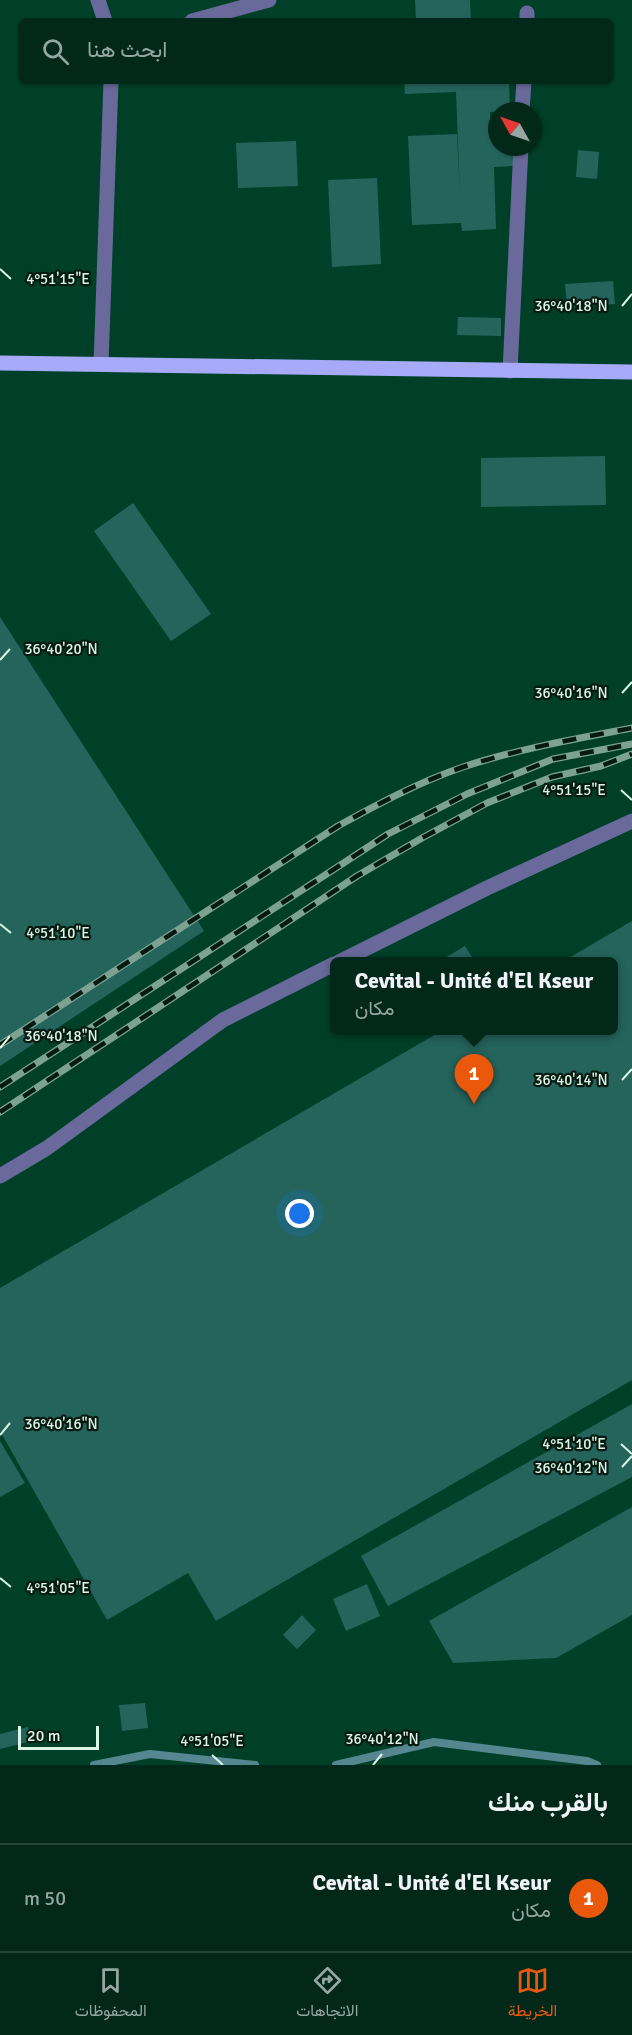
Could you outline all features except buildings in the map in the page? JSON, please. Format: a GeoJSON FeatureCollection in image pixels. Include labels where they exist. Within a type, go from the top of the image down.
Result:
{"type":"FeatureCollection","features":[{"type":"Feature","properties":{"kind":"main road"},"geometry":{"type":"LineString","coordinates":[[0,363],[632,372]]}},
{"type":"Feature","properties":{"kind":"lane"},"geometry":{"type":"LineString","coordinates":[[98,0],[104,18]]}},
{"type":"Feature","properties":{"kind":"lane"},"geometry":{"type":"LineString","coordinates":[[203,18],[269,0]]}},
{"type":"Feature","properties":{"kind":"lane"},"geometry":{"type":"LineString","coordinates":[[101,364],[111,84]]}},
{"type":"Feature","properties":{"kind":"lane"},"geometry":{"type":"LineString","coordinates":[[523,102],[524,84]]}},
{"type":"Feature","properties":{"kind":"lane"},"geometry":{"type":"LineString","coordinates":[[510,371],[520,156]]}},
{"type":"Feature","properties":{"kind":"lane"},"geometry":{"type":"LineString","coordinates":[[349,957],[487,888],[632,821]]}},
{"type":"Feature","properties":{"kind":"lane"},"geometry":{"type":"LineString","coordinates":[[0,1176],[47,1148],[223,1020],[330,966]]}},
{"type":"Feature","properties":{"kind":"shaded area"},"geometry":{"type":"Polygon","coordinates":[[[0,0],[632,0],[632,1765],[0,1765],[0,0]]]}},
{"type":"Feature","properties":{"kind":"waterway"},"geometry":{"type":"LineString","coordinates":[[336,1765],[434,1742],[587,1761],[597,1765]]}},
{"type":"Feature","properties":{"kind":"waterway"},"geometry":{"type":"LineString","coordinates":[[94,1765],[150,1754],[255,1765]]}},
{"type":"Feature","properties":{"kind":"railway"},"geometry":{"type":"LineString","coordinates":[[0,1045],[338,826],[384,802],[431,779],[463,767],[547,745],[632,728]]}},
{"type":"Feature","properties":{"kind":"railway"},"geometry":{"type":"LineString","coordinates":[[0,1087],[388,834],[467,794],[553,759],[632,744]]}},
{"type":"Feature","properties":{"kind":"railway"},"geometry":{"type":"LineString","coordinates":[[0,1112],[357,876],[422,838],[487,803],[552,777],[601,766],[632,754]]}},
{"type":"Feature","properties":{"kind":"place","name":"Cevital - Unité d'El Kseur"},"geometry":{"type":"Point","coordinates":[474,1104]}}]}
